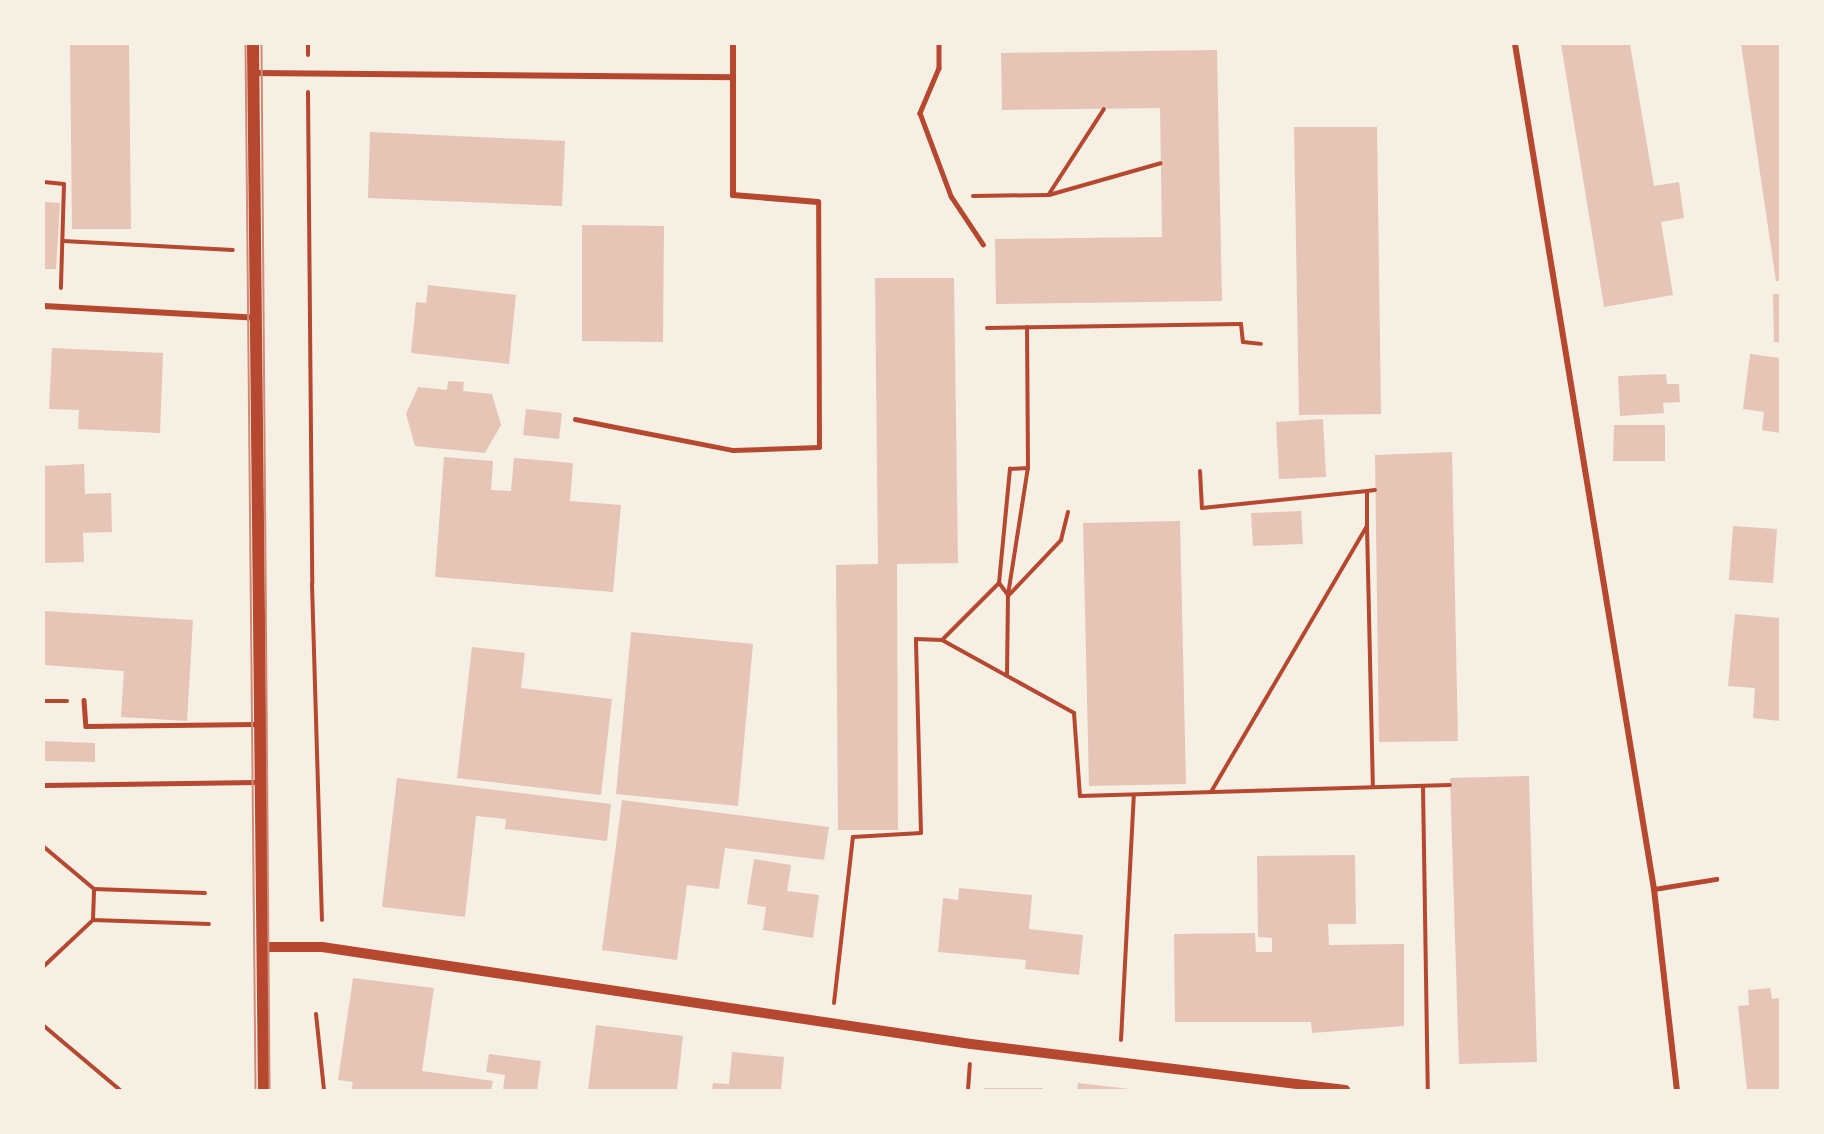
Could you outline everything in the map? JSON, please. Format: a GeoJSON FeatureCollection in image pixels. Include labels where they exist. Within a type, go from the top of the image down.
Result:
{"type":"FeatureCollection","features":[{"type":"Feature","properties":{"kind":"main road"},"geometry":{"type":"LineString","coordinates":[[253,44],[258,318],[264,1090]]}},
{"type":"Feature","properties":{"kind":"street"},"geometry":{"type":"LineString","coordinates":[[733,44],[733,195],[818,202]]}},
{"type":"Feature","properties":{"kind":"street"},"geometry":{"type":"LineString","coordinates":[[1515,44],[1654,890],[1677,1090]]}},
{"type":"Feature","properties":{"kind":"street"},"geometry":{"type":"LineString","coordinates":[[253,73],[733,77]]}},
{"type":"Feature","properties":{"kind":"street"},"geometry":{"type":"LineString","coordinates":[[44,306],[258,318]]}},
{"type":"Feature","properties":{"kind":"street"},"geometry":{"type":"LineString","coordinates":[[262,947],[322,947],[832,1022],[1345,1090]]}},
{"type":"Feature","properties":{"kind":"lane"},"geometry":{"type":"LineString","coordinates":[[939,44],[939,68],[920,113],[951,196],[983,244]]}},
{"type":"Feature","properties":{"kind":"lane"},"geometry":{"type":"LineString","coordinates":[[575,419],[733,450],[819,447],[818,202]]}},
{"type":"Feature","properties":{"kind":"lane"},"geometry":{"type":"LineString","coordinates":[[84,700],[86,726],[260,724]]}},
{"type":"Feature","properties":{"kind":"lane"},"geometry":{"type":"LineString","coordinates":[[44,786],[260,782]]}},
{"type":"Feature","properties":{"kind":"lane"},"geometry":{"type":"LineString","coordinates":[[1654,890],[1716,879]]}},
{"type":"Feature","properties":{"kind":"path"},"geometry":{"type":"LineString","coordinates":[[308,44],[312,584],[322,920]]}},
{"type":"Feature","properties":{"kind":"path"},"geometry":{"type":"LineString","coordinates":[[1049,195],[1104,109]]}},
{"type":"Feature","properties":{"kind":"path"},"geometry":{"type":"LineString","coordinates":[[951,196],[1049,195],[1161,163]]}},
{"type":"Feature","properties":{"kind":"path"},"geometry":{"type":"LineString","coordinates":[[44,182],[64,184],[60,307]]}},
{"type":"Feature","properties":{"kind":"path"},"geometry":{"type":"LineString","coordinates":[[63,241],[257,250]]}},
{"type":"Feature","properties":{"kind":"path"},"geometry":{"type":"LineString","coordinates":[[987,328],[1241,324],[1243,342],[1261,344]]}},
{"type":"Feature","properties":{"kind":"path"},"geometry":{"type":"LineString","coordinates":[[1007,675],[1008,595],[1028,468],[1027,327]]}},
{"type":"Feature","properties":{"kind":"path"},"geometry":{"type":"LineString","coordinates":[[942,640],[999,583],[1010,469],[1028,468]]}},
{"type":"Feature","properties":{"kind":"path"},"geometry":{"type":"LineString","coordinates":[[1200,471],[1202,508],[1375,490]]}},
{"type":"Feature","properties":{"kind":"path"},"geometry":{"type":"LineString","coordinates":[[1367,491],[1373,788]]}},
{"type":"Feature","properties":{"kind":"path"},"geometry":{"type":"LineString","coordinates":[[1008,595],[1060,540],[1068,512]]}},
{"type":"Feature","properties":{"kind":"path"},"geometry":{"type":"LineString","coordinates":[[1211,793],[1367,526]]}},
{"type":"Feature","properties":{"kind":"path"},"geometry":{"type":"LineString","coordinates":[[999,583],[1008,595]]}},
{"type":"Feature","properties":{"kind":"path"},"geometry":{"type":"LineString","coordinates":[[832,1022],[853,837],[921,833],[916,639],[942,640],[1074,712],[1080,796],[1450,785]]}},
{"type":"Feature","properties":{"kind":"path"},"geometry":{"type":"LineString","coordinates":[[1423,786],[1428,1090]]}},
{"type":"Feature","properties":{"kind":"path"},"geometry":{"type":"LineString","coordinates":[[1120,1060],[1134,795]]}},
{"type":"Feature","properties":{"kind":"path"},"geometry":{"type":"LineString","coordinates":[[44,847],[94,889],[206,893]]}},
{"type":"Feature","properties":{"kind":"path"},"geometry":{"type":"LineString","coordinates":[[44,966],[93,920],[94,889]]}},
{"type":"Feature","properties":{"kind":"path"},"geometry":{"type":"LineString","coordinates":[[93,920],[209,924]]}},
{"type":"Feature","properties":{"kind":"path"},"geometry":{"type":"LineString","coordinates":[[316,1014],[324,1090]]}},
{"type":"Feature","properties":{"kind":"path"},"geometry":{"type":"LineString","coordinates":[[44,1026],[120,1090]]}},
{"type":"Feature","properties":{"kind":"building"},"geometry":{"type":"Polygon","coordinates":[[[70,44],[129,44],[131,229],[72,229],[70,44]]]}},
{"type":"Feature","properties":{"kind":"building"},"geometry":{"type":"Polygon","coordinates":[[[1561,44],[1630,44],[1654,186],[1679,182],[1684,218],[1661,222],[1673,295],[1604,307],[1561,44]]]}},
{"type":"Feature","properties":{"kind":"building"},"geometry":{"type":"Polygon","coordinates":[[[1741,44],[1780,44],[1780,281],[1776,281],[1741,44]]]}},
{"type":"Feature","properties":{"kind":"building"},"geometry":{"type":"Polygon","coordinates":[[[1217,50],[1222,301],[996,304],[995,239],[1162,237],[1160,108],[1002,110],[1001,53],[1217,50]]]}},
{"type":"Feature","properties":{"kind":"building"},"geometry":{"type":"Polygon","coordinates":[[[1294,127],[1377,127],[1381,414],[1299,415],[1294,127]]]}},
{"type":"Feature","properties":{"kind":"building"},"geometry":{"type":"Polygon","coordinates":[[[370,132],[565,141],[562,206],[368,198],[370,132]]]}},
{"type":"Feature","properties":{"kind":"building"},"geometry":{"type":"Polygon","coordinates":[[[44,202],[60,203],[56,269],[44,269],[44,202]]]}},
{"type":"Feature","properties":{"kind":"building"},"geometry":{"type":"Polygon","coordinates":[[[582,225],[664,226],[663,342],[582,341],[582,225]]]}},
{"type":"Feature","properties":{"kind":"building"},"geometry":{"type":"Polygon","coordinates":[[[875,278],[954,278],[958,563],[897,564],[898,830],[838,830],[836,565],[878,564],[875,278]]]}},
{"type":"Feature","properties":{"kind":"building"},"geometry":{"type":"Polygon","coordinates":[[[428,285],[516,295],[509,364],[411,353],[416,302],[426,303],[428,285]]]}},
{"type":"Feature","properties":{"kind":"building"},"geometry":{"type":"Polygon","coordinates":[[[1773,294],[1780,294],[1780,342],[1774,342],[1773,294]]]}},
{"type":"Feature","properties":{"kind":"building"},"geometry":{"type":"Polygon","coordinates":[[[52,348],[163,353],[160,433],[78,429],[79,410],[49,409],[52,348]]]}},
{"type":"Feature","properties":{"kind":"building"},"geometry":{"type":"Polygon","coordinates":[[[1750,354],[1780,358],[1780,433],[1762,430],[1764,412],[1743,409],[1750,354]]]}},
{"type":"Feature","properties":{"kind":"building"},"geometry":{"type":"Polygon","coordinates":[[[1666,374],[1667,384],[1679,384],[1680,402],[1663,403],[1664,413],[1620,416],[1618,376],[1666,374]]]}},
{"type":"Feature","properties":{"kind":"building"},"geometry":{"type":"Polygon","coordinates":[[[448,381],[464,382],[463,391],[492,394],[501,425],[485,453],[415,446],[406,414],[418,387],[447,390],[448,381]]]}},
{"type":"Feature","properties":{"kind":"building"},"geometry":{"type":"Polygon","coordinates":[[[526,409],[562,413],[559,439],[523,435],[526,409]]]}},
{"type":"Feature","properties":{"kind":"building"},"geometry":{"type":"Polygon","coordinates":[[[1323,419],[1326,477],[1279,479],[1276,422],[1323,419]]]}},
{"type":"Feature","properties":{"kind":"building"},"geometry":{"type":"Polygon","coordinates":[[[1614,425],[1665,425],[1665,461],[1613,461],[1614,425]]]}},
{"type":"Feature","properties":{"kind":"building"},"geometry":{"type":"Polygon","coordinates":[[[1452,452],[1458,741],[1379,742],[1375,455],[1452,452]]]}},
{"type":"Feature","properties":{"kind":"building"},"geometry":{"type":"Polygon","coordinates":[[[444,457],[493,461],[491,490],[511,491],[514,458],[573,463],[570,501],[621,505],[613,592],[435,577],[444,457]]]}},
{"type":"Feature","properties":{"kind":"building"},"geometry":{"type":"Polygon","coordinates":[[[84,464],[85,494],[111,493],[112,532],[83,533],[84,562],[44,563],[44,466],[84,464]]]}},
{"type":"Feature","properties":{"kind":"building"},"geometry":{"type":"Polygon","coordinates":[[[1301,511],[1303,544],[1253,546],[1251,513],[1301,511]]]}},
{"type":"Feature","properties":{"kind":"building"},"geometry":{"type":"Polygon","coordinates":[[[1180,521],[1186,784],[1089,786],[1083,523],[1180,521]]]}},
{"type":"Feature","properties":{"kind":"building"},"geometry":{"type":"Polygon","coordinates":[[[1733,526],[1777,529],[1773,583],[1729,580],[1733,526]]]}},
{"type":"Feature","properties":{"kind":"building"},"geometry":{"type":"Polygon","coordinates":[[[44,611],[193,620],[187,721],[121,717],[124,671],[44,665],[44,611]]]}},
{"type":"Feature","properties":{"kind":"building"},"geometry":{"type":"Polygon","coordinates":[[[1735,614],[1780,618],[1780,721],[1753,718],[1755,688],[1728,686],[1735,614]]]}},
{"type":"Feature","properties":{"kind":"building"},"geometry":{"type":"Polygon","coordinates":[[[631,632],[753,644],[738,806],[616,794],[631,632]]]}},
{"type":"Feature","properties":{"kind":"building"},"geometry":{"type":"Polygon","coordinates":[[[472,647],[525,653],[521,688],[612,699],[601,795],[457,778],[472,647]]]}},
{"type":"Feature","properties":{"kind":"building"},"geometry":{"type":"Polygon","coordinates":[[[44,741],[95,743],[95,762],[44,761],[44,741]]]}},
{"type":"Feature","properties":{"kind":"building"},"geometry":{"type":"Polygon","coordinates":[[[1529,776],[1537,1062],[1459,1064],[1450,778],[1529,776]]]}},
{"type":"Feature","properties":{"kind":"building"},"geometry":{"type":"Polygon","coordinates":[[[397,778],[611,804],[607,841],[505,829],[506,819],[476,816],[465,917],[382,907],[397,778]]]}},
{"type":"Feature","properties":{"kind":"building"},"geometry":{"type":"Polygon","coordinates":[[[622,800],[829,827],[824,860],[725,848],[719,889],[687,885],[677,960],[602,950],[622,800]]]}},
{"type":"Feature","properties":{"kind":"building"},"geometry":{"type":"Polygon","coordinates":[[[1355,855],[1356,924],[1328,924],[1329,945],[1404,944],[1404,1026],[1312,1033],[1311,1022],[1175,1022],[1174,934],[1255,933],[1256,952],[1272,952],[1272,938],[1258,937],[1257,856],[1355,855]]]}},
{"type":"Feature","properties":{"kind":"building"},"geometry":{"type":"Polygon","coordinates":[[[754,859],[791,865],[787,891],[819,895],[813,938],[763,930],[766,907],[747,904],[754,859]]]}},
{"type":"Feature","properties":{"kind":"building"},"geometry":{"type":"Polygon","coordinates":[[[959,888],[1032,895],[1029,929],[1083,935],[1079,975],[1025,969],[1026,960],[938,952],[943,898],[958,900],[959,888]]]}},
{"type":"Feature","properties":{"kind":"building"},"geometry":{"type":"Polygon","coordinates":[[[353,978],[434,988],[422,1071],[493,1081],[491,1090],[351,1090],[353,1082],[338,1080],[353,978]]]}},
{"type":"Feature","properties":{"kind":"building"},"geometry":{"type":"Polygon","coordinates":[[[1770,988],[1772,999],[1780,998],[1780,1090],[1747,1090],[1738,1006],[1749,1005],[1748,990],[1770,988]]]}},
{"type":"Feature","properties":{"kind":"building"},"geometry":{"type":"Polygon","coordinates":[[[596,1025],[683,1036],[677,1090],[588,1090],[596,1025]]]}},
{"type":"Feature","properties":{"kind":"building"},"geometry":{"type":"Polygon","coordinates":[[[732,1052],[784,1057],[781,1090],[712,1090],[713,1083],[729,1084],[732,1052]]]}},
{"type":"Feature","properties":{"kind":"building"},"geometry":{"type":"Polygon","coordinates":[[[489,1054],[541,1061],[537,1090],[503,1090],[505,1075],[486,1072],[489,1054]]]}},
{"type":"Feature","properties":{"kind":"building"},"geometry":{"type":"Polygon","coordinates":[[[1078,1083],[1130,1089],[1130,1090],[1077,1090],[1078,1083]]]}},
{"type":"Feature","properties":{"kind":"building"},"geometry":{"type":"Polygon","coordinates":[[[984,1088],[1043,1088],[1043,1090],[984,1090],[984,1088]]]}},
{"type":"Feature","properties":{"kind":"tram line"},"geometry":{"type":"LineString","coordinates":[[246,44],[256,1090]]}},
{"type":"Feature","properties":{"kind":"tram line"},"geometry":{"type":"LineString","coordinates":[[262,44],[270,1090]]}}]}
